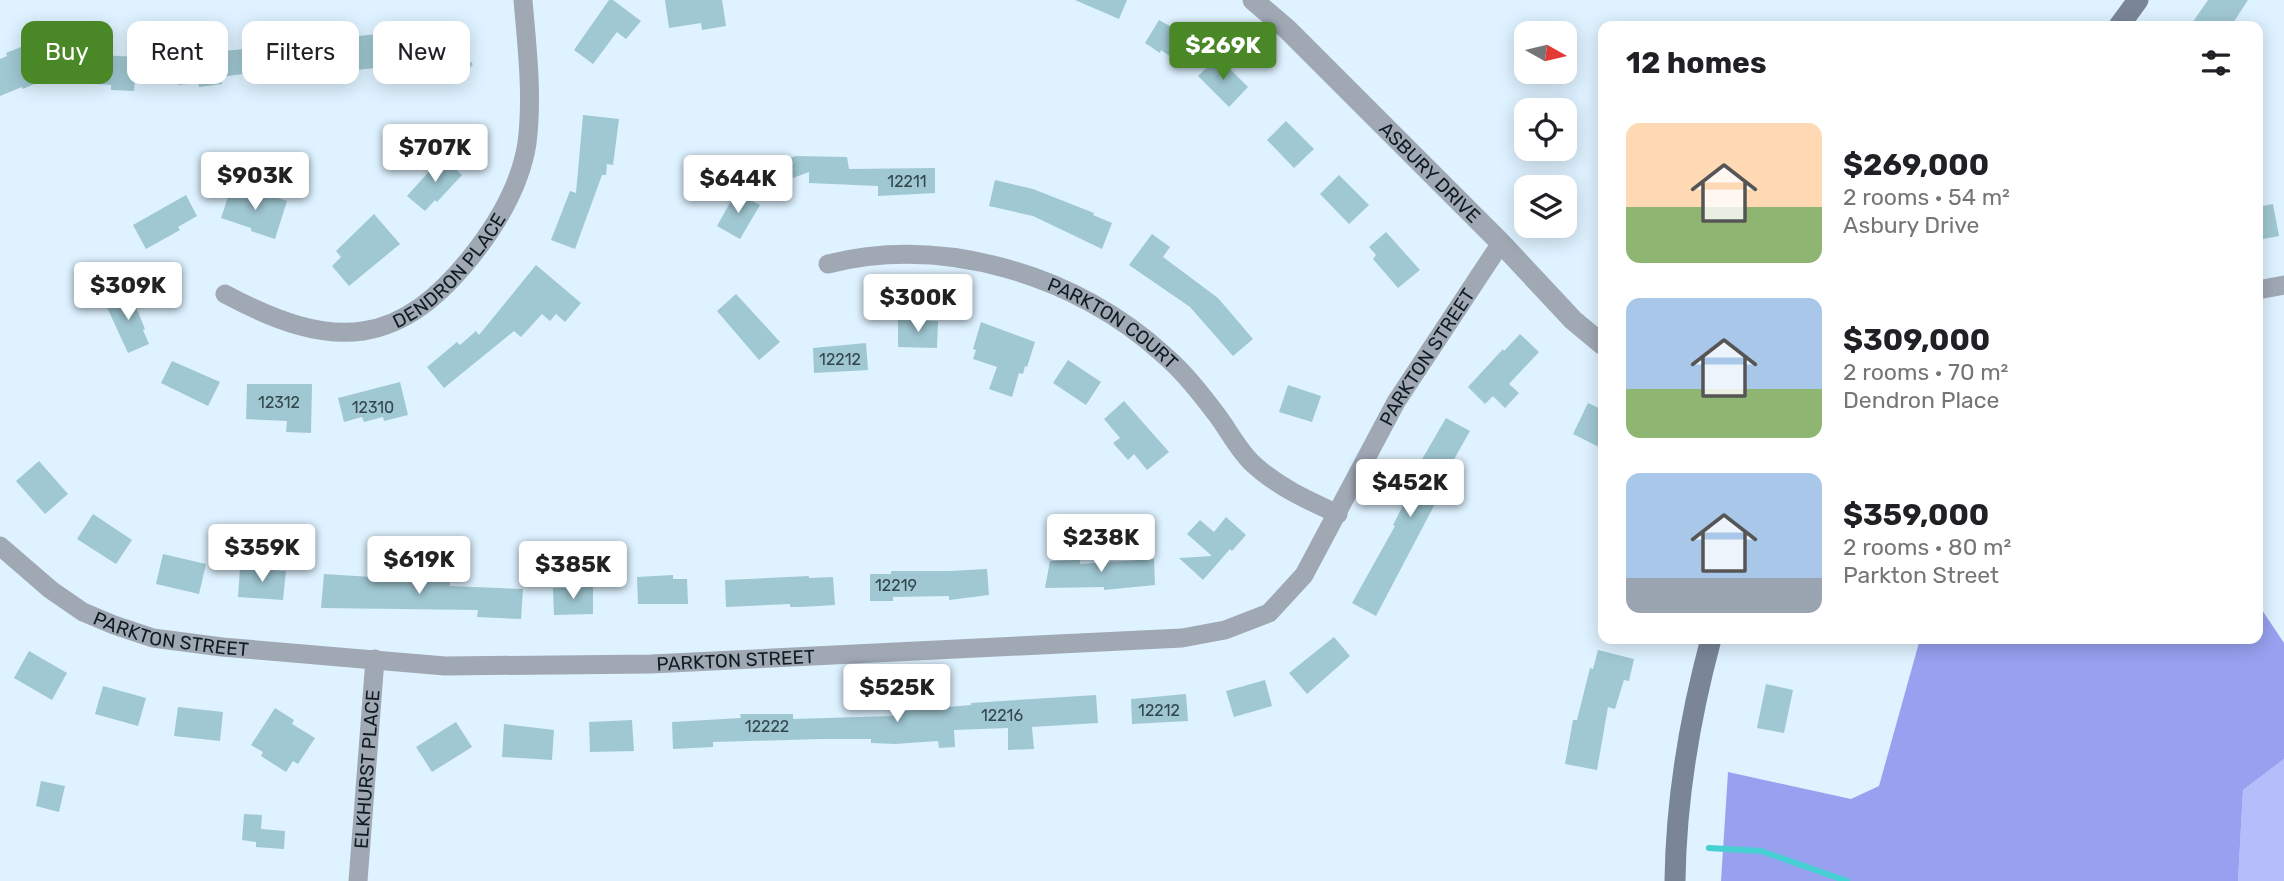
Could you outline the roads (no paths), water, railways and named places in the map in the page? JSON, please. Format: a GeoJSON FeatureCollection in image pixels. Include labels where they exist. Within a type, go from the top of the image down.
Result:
{"type":"FeatureCollection","features":[{"type":"Feature","properties":{"kind":"main road"},"geometry":{"type":"LineString","coordinates":[[2123,21],[2138,0]]}},
{"type":"Feature","properties":{"kind":"main road"},"geometry":{"type":"LineString","coordinates":[[1675,881],[1684,764],[1710,644]]}},
{"type":"Feature","properties":{"kind":"street","name":"DENDRON PLACE"},"geometry":{"type":"LineString","coordinates":[[225,294],[263,314],[329,332],[372,330],[393,324],[432,300],[490,232],[518,179],[526,145],[530,107],[523,0]]}},
{"type":"Feature","properties":{"kind":"street","name":"ASBURY DRIVE"},"geometry":{"type":"LineString","coordinates":[[1253,0],[1287,29],[1501,243],[1573,320],[1598,341]]}},
{"type":"Feature","properties":{"kind":"street","name":"PARKTON STREET"},"geometry":{"type":"LineString","coordinates":[[0,546],[51,590],[83,611],[153,638],[194,645],[445,666],[651,664],[1182,638],[1225,630],[1269,613],[1304,575],[1396,402],[1501,243]]}},
{"type":"Feature","properties":{"kind":"street","name":"PARKTON COURT"},"geometry":{"type":"LineString","coordinates":[[828,264],[849,258],[876,256],[948,258],[1006,267],[1081,295],[1119,318],[1165,355],[1199,392],[1252,463],[1292,493],[1338,514]]}},
{"type":"Feature","properties":{"kind":"street"},"geometry":{"type":"LineString","coordinates":[[2263,289],[2284,285]]}},
{"type":"Feature","properties":{"kind":"street","name":"ELKHURST PLACE"},"geometry":{"type":"LineString","coordinates":[[358,881],[375,659]]}},
{"type":"Feature","properties":{"kind":"waterway"},"geometry":{"type":"LineString","coordinates":[[1709,848],[1761,851],[1847,881]]}}]}
